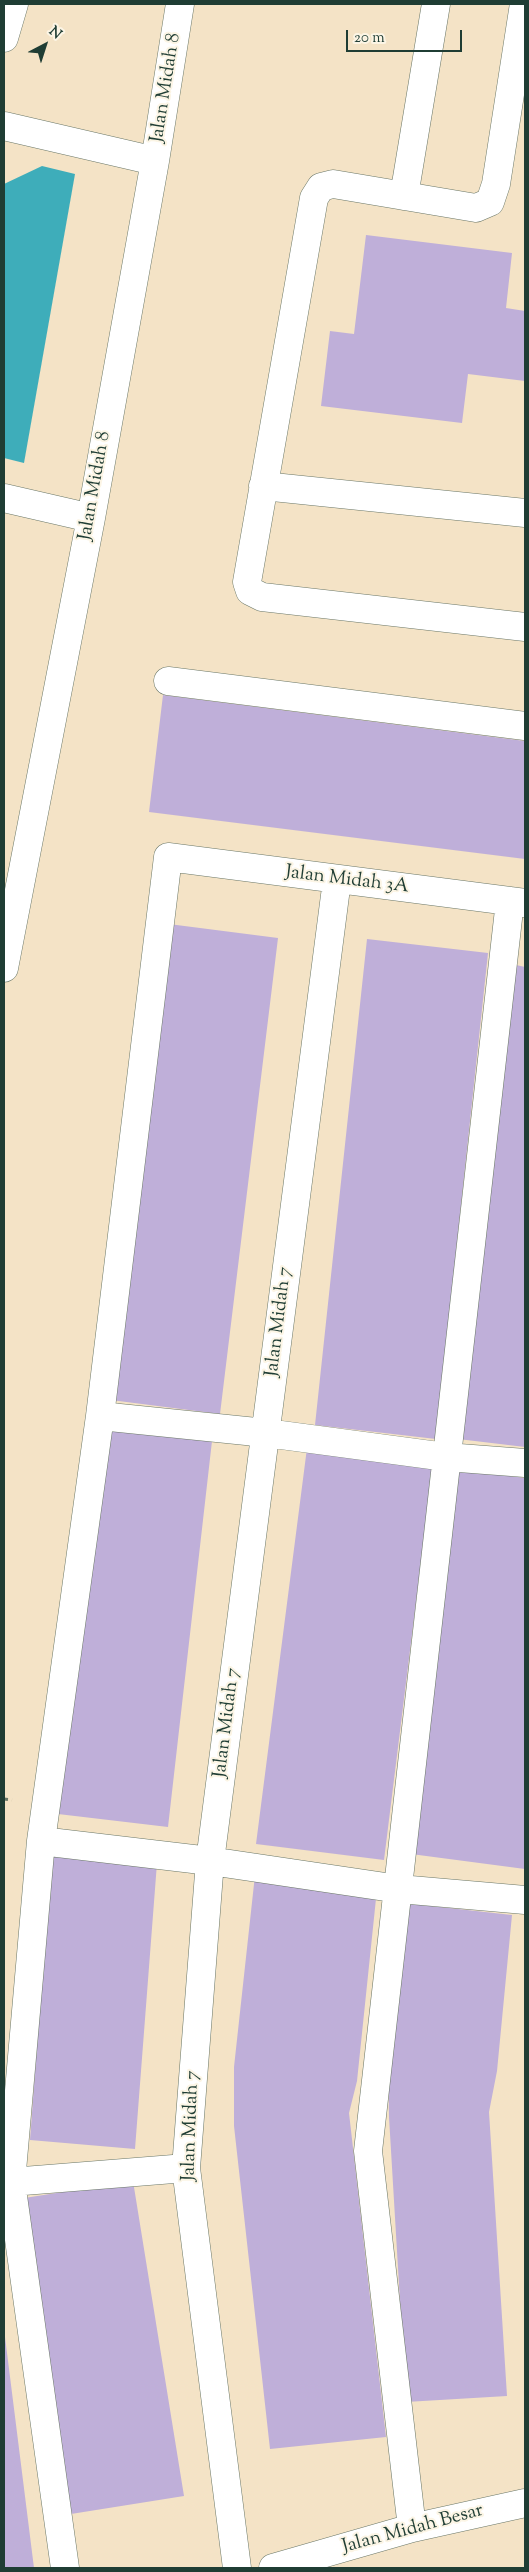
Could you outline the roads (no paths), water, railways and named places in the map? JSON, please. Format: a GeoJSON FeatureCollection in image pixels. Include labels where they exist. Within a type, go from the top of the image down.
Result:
{"type":"FeatureCollection","features":[{"type":"Feature","properties":{"kind":"street"},"geometry":{"type":"LineString","coordinates":[[4,38],[14,4]]}},
{"type":"Feature","properties":{"kind":"street","name":"Jalan Midah 8"},"geometry":{"type":"LineString","coordinates":[[4,968],[10,897],[91,518],[155,161],[180,4]]}},
{"type":"Feature","properties":{"kind":"street"},"geometry":{"type":"LineString","coordinates":[[404,196],[436,4]]}},
{"type":"Feature","properties":{"kind":"street"},"geometry":{"type":"LineString","coordinates":[[524,4],[521,59],[496,184],[490,202],[476,208],[333,184],[321,187],[314,198],[247,582],[250,591],[262,597],[525,627]]}},
{"type":"Feature","properties":{"kind":"street"},"geometry":{"type":"LineString","coordinates":[[4,126],[155,161]]}},
{"type":"Feature","properties":{"kind":"street"},"geometry":{"type":"LineString","coordinates":[[263,486],[525,513]]}},
{"type":"Feature","properties":{"kind":"street"},"geometry":{"type":"LineString","coordinates":[[4,498],[91,518]]}},
{"type":"Feature","properties":{"kind":"street"},"geometry":{"type":"LineString","coordinates":[[168,681],[525,726]]}},
{"type":"Feature","properties":{"kind":"street","name":"Jalan Midah 3A"},"geometry":{"type":"LineString","coordinates":[[100,1416],[168,857],[518,902]]}},
{"type":"Feature","properties":{"kind":"street","name":"Jalan Midah 7"},"geometry":{"type":"LineString","coordinates":[[236,2568],[186,2168],[210,1862],[337,880]]}},
{"type":"Feature","properties":{"kind":"street"},"geometry":{"type":"LineString","coordinates":[[412,2528],[368,2151],[399,1889],[446,1457],[518,902]]}},
{"type":"Feature","properties":{"kind":"street"},"geometry":{"type":"LineString","coordinates":[[65,2568],[11,2182],[41,1841],[100,1416],[266,1433],[446,1457],[525,1463]]}},
{"type":"Feature","properties":{"kind":"street"},"geometry":{"type":"LineString","coordinates":[[41,1841],[210,1862],[399,1889],[525,1900]]}},
{"type":"Feature","properties":{"kind":"street"},"geometry":{"type":"LineString","coordinates":[[11,2182],[186,2168]]}},
{"type":"Feature","properties":{"kind":"street","name":"Jalan Midah Besar"},"geometry":{"type":"LineString","coordinates":[[273,2568],[412,2528],[525,2503]]}},
{"type":"Feature","properties":{"kind":"water"},"geometry":{"type":"Polygon","coordinates":[[[42,166],[75,174],[24,463],[4,458],[4,184],[42,166]]]}}]}
